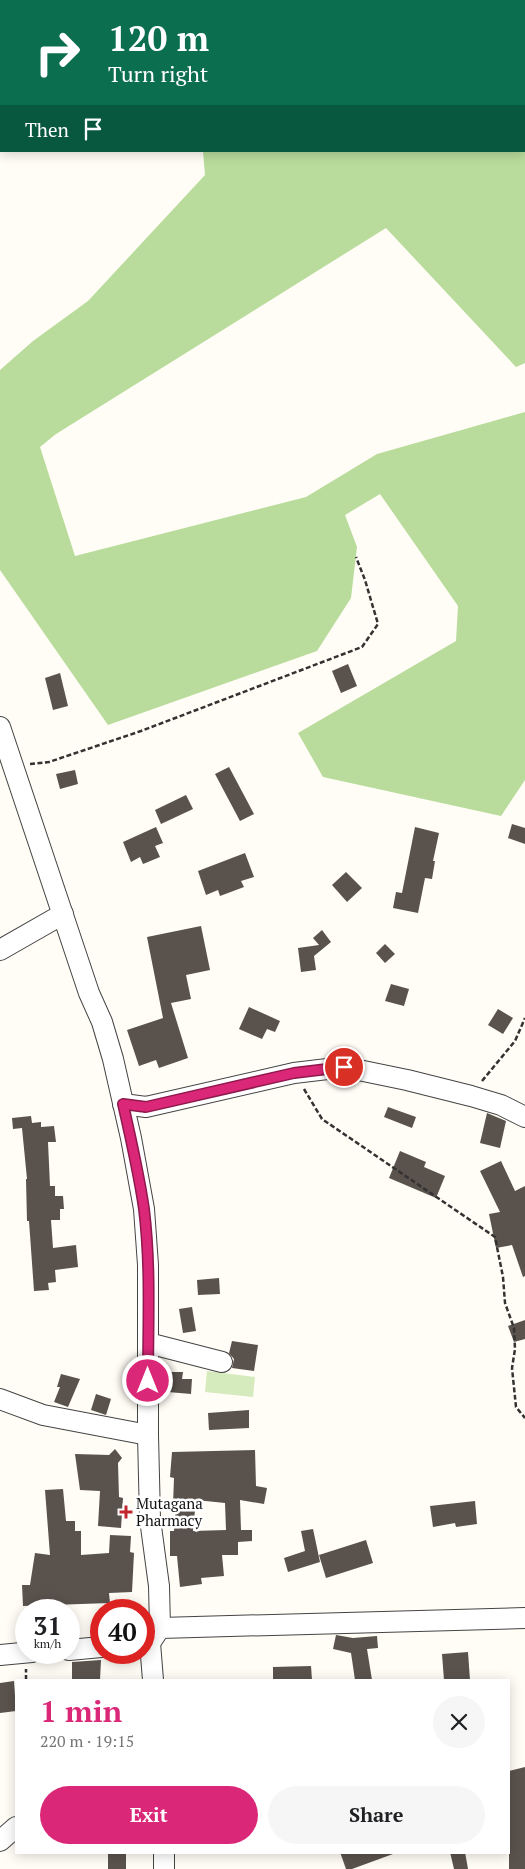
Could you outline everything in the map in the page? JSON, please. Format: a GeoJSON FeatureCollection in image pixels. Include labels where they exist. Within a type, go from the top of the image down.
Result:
{"type":"FeatureCollection","features":[{"type":"Feature","properties":{"kind":"street"},"geometry":{"type":"LineString","coordinates":[[0,727],[89,993],[102,1022],[131,1138],[144,1209],[148,1264],[150,1519],[158,1586],[155,1608]]}},
{"type":"Feature","properties":{"kind":"street"},"geometry":{"type":"LineString","coordinates":[[0,950],[63,914]]}},
{"type":"Feature","properties":{"kind":"street"},"geometry":{"type":"LineString","coordinates":[[123,1104],[146,1107],[294,1073],[344,1067],[408,1080],[470,1096],[501,1105],[525,1117]]}},
{"type":"Feature","properties":{"kind":"street"},"geometry":{"type":"LineString","coordinates":[[148,1343],[222,1362]]}},
{"type":"Feature","properties":{"kind":"street"},"geometry":{"type":"LineString","coordinates":[[0,1399],[43,1415],[148,1435]]}},
{"type":"Feature","properties":{"kind":"street"},"geometry":{"type":"LineString","coordinates":[[155,1638],[525,1618]]}},
{"type":"Feature","properties":{"kind":"street"},"geometry":{"type":"LineString","coordinates":[[0,1655],[15,1654]]}},
{"type":"Feature","properties":{"kind":"street"},"geometry":{"type":"LineString","coordinates":[[152,1664],[153,1679]]}},
{"type":"Feature","properties":{"kind":"street"},"geometry":{"type":"LineString","coordinates":[[0,1841],[15,1828]]}},
{"type":"Feature","properties":{"kind":"street"},"geometry":{"type":"LineString","coordinates":[[164,1854],[164,1869]]}},
{"type":"Feature","properties":{"kind":"path"},"geometry":{"type":"LineString","coordinates":[[13,767],[48,762],[141,731],[362,647],[378,624],[356,557]]}},
{"type":"Feature","properties":{"kind":"path"},"geometry":{"type":"LineString","coordinates":[[470,1096],[515,1041],[525,1018]]}},
{"type":"Feature","properties":{"kind":"path"},"geometry":{"type":"LineString","coordinates":[[294,1073],[322,1119],[494,1237],[505,1303],[514,1328],[515,1349],[512,1368],[516,1407],[525,1418]]}},
{"type":"Feature","properties":{"kind":"green space"},"geometry":{"type":"Polygon","coordinates":[[[203,152],[525,152],[525,363],[516,367],[386,228],[56,434],[40,447],[75,556],[306,497],[377,454],[525,412],[525,780],[501,816],[323,777],[298,733],[456,641],[458,606],[380,494],[345,515],[357,547],[351,598],[317,651],[108,725],[0,570],[0,370],[33,341],[88,301],[205,175],[203,152]]]}},
{"type":"Feature","properties":{"kind":"green space"},"geometry":{"type":"Polygon","coordinates":[[[207,1371],[255,1377],[253,1397],[205,1392],[207,1371]]]}},
{"type":"Feature","properties":{"kind":"building"},"geometry":{"type":"Polygon","coordinates":[[[348,664],[357,686],[341,693],[332,671],[348,664]]]}},
{"type":"Feature","properties":{"kind":"building"},"geometry":{"type":"Polygon","coordinates":[[[60,673],[68,706],[53,710],[45,678],[60,673]]]}},
{"type":"Feature","properties":{"kind":"building"},"geometry":{"type":"Polygon","coordinates":[[[229,767],[254,814],[240,821],[215,774],[229,767]]]}},
{"type":"Feature","properties":{"kind":"building"},"geometry":{"type":"Polygon","coordinates":[[[75,770],[78,784],[60,789],[56,774],[75,770]]]}},
{"type":"Feature","properties":{"kind":"building"},"geometry":{"type":"Polygon","coordinates":[[[186,795],[193,809],[161,824],[155,810],[186,795]]]}},
{"type":"Feature","properties":{"kind":"building"},"geometry":{"type":"Polygon","coordinates":[[[512,824],[525,828],[525,844],[508,838],[512,824]]]}},
{"type":"Feature","properties":{"kind":"building"},"geometry":{"type":"Polygon","coordinates":[[[156,827],[163,843],[155,846],[160,857],[143,864],[140,857],[131,862],[123,842],[156,827]]]}},
{"type":"Feature","properties":{"kind":"building"},"geometry":{"type":"Polygon","coordinates":[[[415,827],[439,833],[433,861],[435,861],[432,879],[425,878],[418,913],[393,908],[396,892],[402,893],[415,827]]]}},
{"type":"Feature","properties":{"kind":"building"},"geometry":{"type":"Polygon","coordinates":[[[245,853],[254,877],[241,881],[244,887],[220,896],[218,890],[206,895],[198,871],[245,853]]]}},
{"type":"Feature","properties":{"kind":"building"},"geometry":{"type":"Polygon","coordinates":[[[346,872],[362,888],[347,902],[332,885],[346,872]]]}},
{"type":"Feature","properties":{"kind":"building"},"geometry":{"type":"Polygon","coordinates":[[[201,926],[210,970],[186,975],[191,999],[171,1003],[188,1058],[159,1068],[156,1060],[139,1066],[127,1030],[163,1018],[147,937],[201,926]]]}},
{"type":"Feature","properties":{"kind":"building"},"geometry":{"type":"Polygon","coordinates":[[[322,930],[331,942],[314,956],[316,970],[301,972],[298,948],[319,945],[313,938],[322,930]]]}},
{"type":"Feature","properties":{"kind":"building"},"geometry":{"type":"Polygon","coordinates":[[[385,944],[395,954],[385,963],[376,953],[385,944]]]}},
{"type":"Feature","properties":{"kind":"building"},"geometry":{"type":"Polygon","coordinates":[[[391,984],[409,989],[404,1006],[385,1001],[391,984]]]}},
{"type":"Feature","properties":{"kind":"building"},"geometry":{"type":"Polygon","coordinates":[[[249,1007],[280,1021],[275,1032],[267,1029],[262,1039],[239,1029],[249,1007]]]}},
{"type":"Feature","properties":{"kind":"building"},"geometry":{"type":"Polygon","coordinates":[[[498,1009],[513,1018],[503,1034],[488,1025],[498,1009]]]}},
{"type":"Feature","properties":{"kind":"building"},"geometry":{"type":"Polygon","coordinates":[[[388,1107],[416,1117],[412,1128],[384,1117],[388,1107]]]}},
{"type":"Feature","properties":{"kind":"building"},"geometry":{"type":"Polygon","coordinates":[[[487,1113],[506,1121],[500,1148],[480,1143],[487,1113]]]}},
{"type":"Feature","properties":{"kind":"building"},"geometry":{"type":"Polygon","coordinates":[[[31,1116],[32,1123],[41,1122],[41,1127],[54,1126],[56,1142],[48,1142],[50,1186],[55,1186],[55,1196],[63,1196],[64,1209],[60,1209],[60,1220],[51,1220],[53,1248],[76,1245],[78,1267],[55,1270],[56,1282],[48,1283],[49,1290],[34,1291],[29,1221],[27,1221],[27,1179],[22,1128],[13,1129],[12,1118],[31,1116]]]}},
{"type":"Feature","properties":{"kind":"building"},"geometry":{"type":"Polygon","coordinates":[[[400,1151],[426,1162],[424,1167],[445,1176],[436,1198],[389,1178],[400,1151]]]}},
{"type":"Feature","properties":{"kind":"building"},"geometry":{"type":"Polygon","coordinates":[[[501,1161],[515,1191],[525,1186],[525,1276],[523,1277],[512,1245],[496,1248],[489,1214],[500,1212],[480,1171],[501,1161]]]}},
{"type":"Feature","properties":{"kind":"building"},"geometry":{"type":"Polygon","coordinates":[[[219,1278],[220,1294],[198,1295],[197,1280],[219,1278]]]}},
{"type":"Feature","properties":{"kind":"building"},"geometry":{"type":"Polygon","coordinates":[[[192,1307],[196,1331],[183,1333],[179,1309],[192,1307]]]}},
{"type":"Feature","properties":{"kind":"building"},"geometry":{"type":"Polygon","coordinates":[[[525,1320],[525,1339],[514,1342],[508,1326],[525,1320]]]}},
{"type":"Feature","properties":{"kind":"building"},"geometry":{"type":"Polygon","coordinates":[[[232,1341],[258,1345],[254,1371],[232,1368],[234,1359],[229,1353],[232,1341]]]}},
{"type":"Feature","properties":{"kind":"building"},"geometry":{"type":"Polygon","coordinates":[[[169,1372],[183,1372],[182,1379],[192,1379],[191,1394],[168,1392],[169,1372]]]}},
{"type":"Feature","properties":{"kind":"building"},"geometry":{"type":"Polygon","coordinates":[[[61,1374],[80,1379],[68,1407],[54,1402],[60,1387],[57,1387],[61,1374]]]}},
{"type":"Feature","properties":{"kind":"building"},"geometry":{"type":"Polygon","coordinates":[[[96,1394],[111,1399],[106,1415],[91,1410],[96,1394]]]}},
{"type":"Feature","properties":{"kind":"building"},"geometry":{"type":"Polygon","coordinates":[[[249,1410],[249,1428],[209,1430],[208,1413],[249,1410]]]}},
{"type":"Feature","properties":{"kind":"building"},"geometry":{"type":"Polygon","coordinates":[[[115,1449],[122,1458],[118,1463],[119,1497],[123,1498],[121,1528],[98,1526],[100,1491],[80,1490],[75,1454],[109,1455],[115,1449]]]}},
{"type":"Feature","properties":{"kind":"building"},"geometry":{"type":"Polygon","coordinates":[[[255,1450],[256,1486],[267,1488],[264,1504],[240,1500],[241,1530],[252,1530],[252,1541],[238,1542],[238,1555],[222,1555],[224,1576],[201,1578],[202,1584],[180,1587],[177,1556],[170,1556],[170,1531],[174,1531],[176,1505],[173,1505],[174,1478],[170,1477],[172,1452],[255,1450]],[[196,1500],[193,1531],[226,1530],[225,1503],[196,1500]]]}},
{"type":"Feature","properties":{"kind":"building"},"geometry":{"type":"Polygon","coordinates":[[[63,1489],[66,1521],[75,1521],[75,1531],[81,1531],[81,1555],[109,1553],[110,1535],[131,1536],[130,1552],[134,1553],[132,1592],[109,1593],[110,1599],[90,1599],[90,1604],[80,1604],[80,1599],[23,1599],[22,1585],[30,1585],[35,1553],[50,1555],[45,1490],[63,1489]]]}},
{"type":"Feature","properties":{"kind":"building"},"geometry":{"type":"Polygon","coordinates":[[[475,1501],[477,1524],[456,1527],[455,1523],[433,1527],[430,1506],[475,1501]]]}},
{"type":"Feature","properties":{"kind":"building"},"geometry":{"type":"Polygon","coordinates":[[[313,1529],[320,1562],[288,1572],[284,1558],[305,1551],[301,1531],[313,1529]]]}},
{"type":"Feature","properties":{"kind":"building"},"geometry":{"type":"Polygon","coordinates":[[[366,1540],[373,1563],[326,1578],[319,1555],[366,1540]]]}},
{"type":"Feature","properties":{"kind":"building"},"geometry":{"type":"Polygon","coordinates":[[[336,1635],[353,1638],[377,1636],[378,1648],[367,1649],[372,1679],[355,1679],[351,1653],[333,1649],[336,1635]]]}},
{"type":"Feature","properties":{"kind":"building"},"geometry":{"type":"Polygon","coordinates":[[[468,1652],[470,1679],[444,1679],[442,1654],[468,1652]]]}},
{"type":"Feature","properties":{"kind":"building"},"geometry":{"type":"Polygon","coordinates":[[[90,1661],[90,1664],[101,1664],[100,1679],[72,1679],[72,1664],[90,1661]]]}},
{"type":"Feature","properties":{"kind":"building"},"geometry":{"type":"Polygon","coordinates":[[[311,1666],[312,1679],[273,1679],[273,1667],[311,1666]]]}},
{"type":"Feature","properties":{"kind":"building"},"geometry":{"type":"Polygon","coordinates":[[[14,1681],[15,1711],[0,1713],[0,1683],[14,1681]]]}},
{"type":"Feature","properties":{"kind":"building"},"geometry":{"type":"Polygon","coordinates":[[[525,1767],[525,1869],[509,1869],[510,1771],[525,1767]]]}},
{"type":"Feature","properties":{"kind":"building"},"geometry":{"type":"Polygon","coordinates":[[[108,1854],[126,1854],[126,1869],[108,1869],[108,1854]]]}},
{"type":"Feature","properties":{"kind":"building"},"geometry":{"type":"Polygon","coordinates":[[[341,1854],[393,1854],[352,1869],[346,1869],[341,1854]]]}},
{"type":"Feature","properties":{"kind":"building"},"geometry":{"type":"Polygon","coordinates":[[[450,1854],[465,1854],[468,1869],[454,1869],[450,1854]]]}},
{"type":"Feature","properties":{"kind":"place","name":"Mutagana Pharmacy"},"geometry":{"type":"Point","coordinates":[126,1512]}},
{"type":"Feature","properties":{"kind":"route"},"geometry":{"type":"LineString","coordinates":[[148,1381],[148,1264],[144,1209],[123,1104],[146,1107],[294,1073],[344,1067]]}}]}
